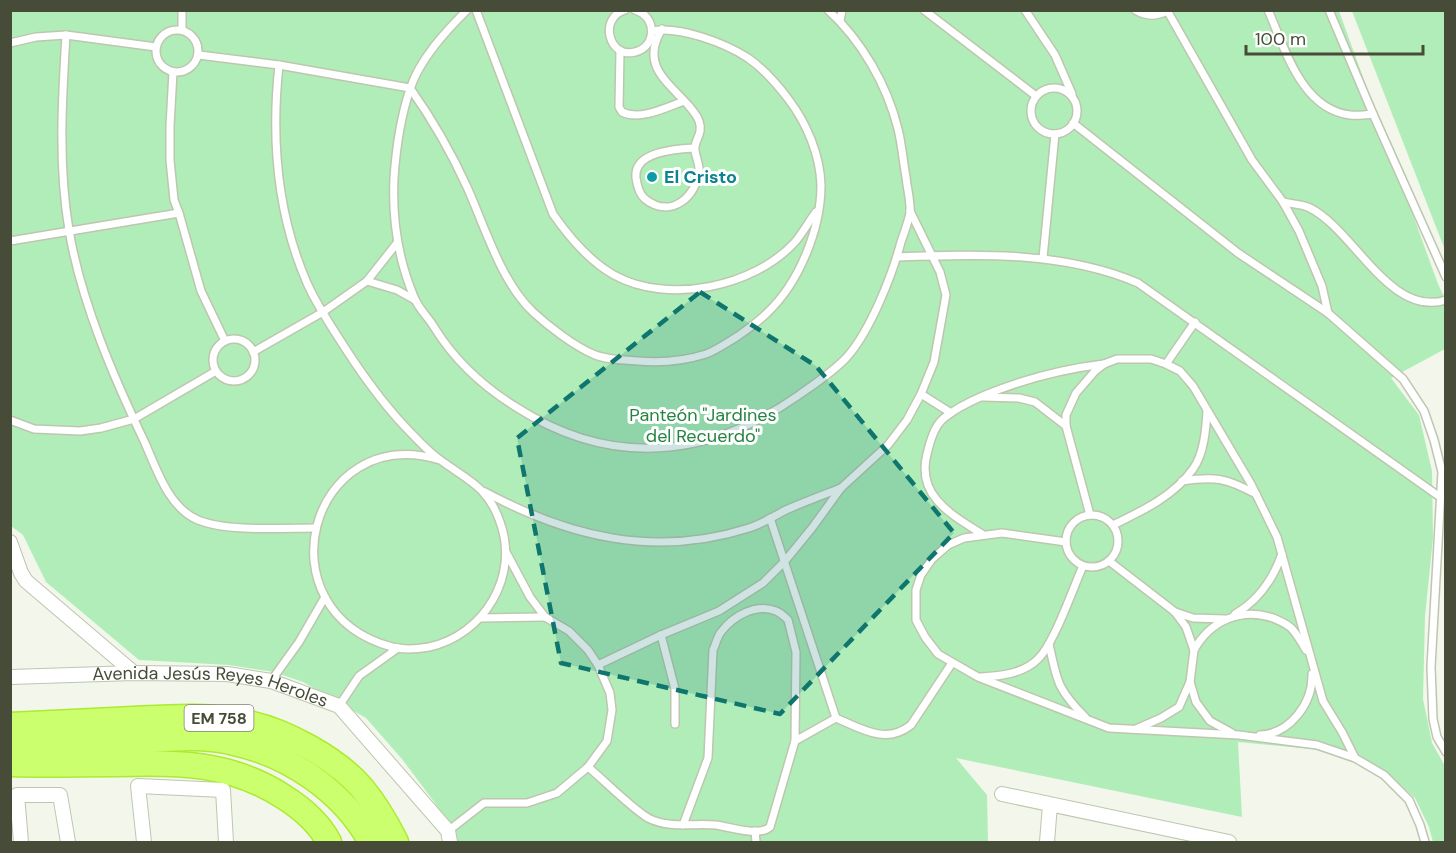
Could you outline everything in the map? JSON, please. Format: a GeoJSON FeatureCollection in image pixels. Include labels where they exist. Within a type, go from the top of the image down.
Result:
{"type":"FeatureCollection","features":[{"type":"Feature","properties":{"kind":"highway","name":"Avenida Jesús Reyes Heroles"},"geometry":{"type":"LineString","coordinates":[[10,724],[173,717],[216,718],[249,723],[286,735],[326,757],[361,787],[381,836]]}},
{"type":"Feature","properties":{"kind":"highway","name":"Avenida Jesús Reyes Heroles"},"geometry":{"type":"LineString","coordinates":[[10,748],[184,738],[228,741],[266,751],[306,772],[381,836]]}},
{"type":"Feature","properties":{"kind":"highway"},"geometry":{"type":"LineString","coordinates":[[10,764],[173,763],[200,765],[226,771],[261,784],[293,803],[308,815],[329,843]]}},
{"type":"Feature","properties":{"kind":"street"},"geometry":{"type":"LineString","coordinates":[[10,542],[21,573],[26,580],[134,673]]}},
{"type":"Feature","properties":{"kind":"street","name":"Avenida Jesús Reyes Heroles"},"geometry":{"type":"LineString","coordinates":[[10,676],[134,673],[226,674],[271,681],[339,706],[449,837]]}},
{"type":"Feature","properties":{"kind":"street"},"geometry":{"type":"LineString","coordinates":[[144,843],[138,786],[223,790],[226,843]]}},
{"type":"Feature","properties":{"kind":"street"},"geometry":{"type":"LineString","coordinates":[[1002,794],[1229,843]]}},
{"type":"Feature","properties":{"kind":"street"},"geometry":{"type":"LineString","coordinates":[[21,843],[17,795],[60,795],[68,843]]}},
{"type":"Feature","properties":{"kind":"street"},"geometry":{"type":"LineString","coordinates":[[1047,843],[1050,805]]}},
{"type":"Feature","properties":{"kind":"lane"},"geometry":{"type":"LineString","coordinates":[[182,10],[182,30]]}},
{"type":"Feature","properties":{"kind":"lane"},"geometry":{"type":"LineString","coordinates":[[467,10],[429,54],[410,88],[395,160],[394,215],[397,243],[415,300],[456,359],[481,384],[529,416],[580,439],[634,449],[668,448],[704,441],[741,429],[776,411],[827,375],[848,355],[866,327],[897,257],[910,211]]}},
{"type":"Feature","properties":{"kind":"lane"},"geometry":{"type":"LineString","coordinates":[[476,10],[553,214],[567,234],[586,254],[614,274],[632,282],[656,288],[680,290],[738,279],[766,265],[795,242],[819,207]]}},
{"type":"Feature","properties":{"kind":"lane"},"geometry":{"type":"LineString","coordinates":[[624,10],[611,20],[608,32],[611,42],[620,51],[634,53],[647,45],[652,31],[649,20],[636,10]]}},
{"type":"Feature","properties":{"kind":"lane"},"geometry":{"type":"LineString","coordinates":[[598,665],[719,611],[763,583],[785,561],[841,488],[888,445],[907,420],[934,362],[945,295],[940,272],[910,211],[898,128],[870,60],[840,21],[828,10]]}},
{"type":"Feature","properties":{"kind":"lane"},"geometry":{"type":"LineString","coordinates":[[840,21],[842,10]]}},
{"type":"Feature","properties":{"kind":"lane"},"geometry":{"type":"LineString","coordinates":[[924,10],[1036,96]]}},
{"type":"Feature","properties":{"kind":"lane"},"geometry":{"type":"LineString","coordinates":[[1025,10],[1055,55],[1074,100],[1077,108],[1073,123],[1062,132],[1055,134],[1041,130],[1034,123],[1031,110],[1036,96],[1050,88],[1058,88],[1074,100]]}},
{"type":"Feature","properties":{"kind":"lane"},"geometry":{"type":"LineString","coordinates":[[1135,10],[1144,16],[1156,16],[1169,11],[1252,160],[1282,202],[1299,231],[1322,286],[1328,313]]}},
{"type":"Feature","properties":{"kind":"lane"},"geometry":{"type":"LineString","coordinates":[[1268,10],[1298,78],[1310,93],[1328,108],[1349,115],[1373,114]]}},
{"type":"Feature","properties":{"kind":"lane"},"geometry":{"type":"LineString","coordinates":[[1329,10],[1446,277]]}},
{"type":"Feature","properties":{"kind":"lane"},"geometry":{"type":"LineString","coordinates":[[199,55],[279,65],[410,88],[438,130],[517,297],[546,323],[594,355],[653,362],[683,360],[708,353],[731,340],[768,312],[788,287],[801,263],[819,207],[821,184],[819,166],[811,139],[799,113],[761,67],[737,51],[710,39],[662,29],[652,31]]}},
{"type":"Feature","properties":{"kind":"lane"},"geometry":{"type":"LineString","coordinates":[[662,29],[654,42],[652,52],[656,66],[669,86],[698,117],[702,129],[695,148],[699,168],[694,190],[685,201],[671,206],[656,205],[643,198],[637,186],[636,172],[643,161],[661,151],[695,148]]}},
{"type":"Feature","properties":{"kind":"lane"},"geometry":{"type":"LineString","coordinates":[[182,30],[191,34],[198,43],[199,55],[192,67],[183,72],[173,72],[164,68],[158,60],[156,47],[161,36],[169,31],[182,30]]}},
{"type":"Feature","properties":{"kind":"lane"},"geometry":{"type":"LineString","coordinates":[[10,43],[36,37],[66,35],[156,47]]}},
{"type":"Feature","properties":{"kind":"lane"},"geometry":{"type":"LineString","coordinates":[[66,35],[61,133],[69,231],[82,286],[95,327],[134,419],[171,497],[182,510],[197,520],[226,526],[315,528]]}},
{"type":"Feature","properties":{"kind":"lane"},"geometry":{"type":"LineString","coordinates":[[620,51],[619,107],[622,112],[633,115],[658,111],[684,101]]}},
{"type":"Feature","properties":{"kind":"lane"},"geometry":{"type":"LineString","coordinates":[[279,65],[275,100],[278,178],[283,208],[307,283],[352,358],[384,404],[400,423],[440,459],[464,474],[482,490],[548,522],[608,538],[641,541],[673,542],[750,528],[841,488]]}},
{"type":"Feature","properties":{"kind":"lane"},"geometry":{"type":"LineString","coordinates":[[173,72],[170,160],[174,200],[201,291],[225,341]]}},
{"type":"Feature","properties":{"kind":"lane"},"geometry":{"type":"LineString","coordinates":[[1073,123],[1238,253],[1328,313],[1403,379],[1424,411],[1442,472],[1440,497],[1443,513],[1433,616],[1432,718],[1437,737],[1446,752]]}},
{"type":"Feature","properties":{"kind":"lane"},"geometry":{"type":"LineString","coordinates":[[1042,258],[1055,134]]}},
{"type":"Feature","properties":{"kind":"lane"},"geometry":{"type":"LineString","coordinates":[[1282,202],[1308,207],[1326,219],[1397,291],[1416,301],[1436,303],[1446,300]]}},
{"type":"Feature","properties":{"kind":"lane"},"geometry":{"type":"LineString","coordinates":[[10,241],[179,213]]}},
{"type":"Feature","properties":{"kind":"lane"},"geometry":{"type":"LineString","coordinates":[[254,352],[323,312],[367,281],[397,243]]}},
{"type":"Feature","properties":{"kind":"lane"},"geometry":{"type":"LineString","coordinates":[[897,257],[1042,258],[1113,272],[1138,282],[1440,497]]}},
{"type":"Feature","properties":{"kind":"lane"},"geometry":{"type":"LineString","coordinates":[[367,281],[390,287],[415,300]]}},
{"type":"Feature","properties":{"kind":"lane"},"geometry":{"type":"LineString","coordinates":[[1166,364],[1195,322]]}},
{"type":"Feature","properties":{"kind":"lane"},"geometry":{"type":"LineString","coordinates":[[240,340],[254,352],[254,368],[242,380],[226,380],[216,371],[213,358],[215,352],[225,341],[240,340]]}},
{"type":"Feature","properties":{"kind":"lane"},"geometry":{"type":"LineString","coordinates":[[982,534],[952,516],[933,498],[926,479],[926,459],[931,437],[943,419],[981,397],[1030,378],[1068,368],[1104,364],[1117,359],[1138,358],[1151,359],[1180,371],[1193,386],[1207,409],[1256,494],[1277,537],[1323,701],[1355,758]]}},
{"type":"Feature","properties":{"kind":"lane"},"geometry":{"type":"LineString","coordinates":[[1090,515],[1066,426],[1066,416],[1076,393],[1104,364]]}},
{"type":"Feature","properties":{"kind":"lane"},"geometry":{"type":"LineString","coordinates":[[10,420],[34,429],[80,431],[101,428],[134,419],[216,371]]}},
{"type":"Feature","properties":{"kind":"lane"},"geometry":{"type":"LineString","coordinates":[[921,394],[951,413]]}},
{"type":"Feature","properties":{"kind":"lane"},"geometry":{"type":"LineString","coordinates":[[981,397],[1019,398],[1035,402],[1066,426]]}},
{"type":"Feature","properties":{"kind":"lane"},"geometry":{"type":"LineString","coordinates":[[1113,525],[1155,504],[1194,468],[1206,430],[1207,409]]}},
{"type":"Feature","properties":{"kind":"lane"},"geometry":{"type":"LineString","coordinates":[[440,459],[405,454],[387,457],[365,465],[351,473],[336,487],[324,504],[315,528],[312,551],[314,565],[325,597],[334,610],[352,627],[370,638],[398,648],[424,648],[448,641],[481,618],[492,603],[506,563],[500,519],[482,490]]}},
{"type":"Feature","properties":{"kind":"lane"},"geometry":{"type":"LineString","coordinates":[[1182,481],[1206,477],[1224,479],[1256,494]]}},
{"type":"Feature","properties":{"kind":"lane"},"geometry":{"type":"LineString","coordinates":[[1090,515],[1101,516],[1113,525],[1119,541],[1109,561],[1094,567],[1083,566],[1070,555],[1066,542],[1067,534],[1075,521],[1090,515]]}},
{"type":"Feature","properties":{"kind":"lane"},"geometry":{"type":"LineString","coordinates":[[770,518],[836,718]]}},
{"type":"Feature","properties":{"kind":"lane"},"geometry":{"type":"LineString","coordinates":[[1066,542],[1002,533],[982,534],[956,542],[932,559],[921,575],[916,590],[916,620],[938,654],[978,677],[1109,728],[1239,735],[1317,745],[1355,758],[1384,775],[1409,800],[1425,843]]}},
{"type":"Feature","properties":{"kind":"lane"},"geometry":{"type":"LineString","coordinates":[[449,837],[484,803],[527,803],[556,793],[588,767],[607,741],[612,710],[610,693],[598,665],[588,650],[568,631],[545,617],[530,597],[506,550]]}},
{"type":"Feature","properties":{"kind":"lane"},"geometry":{"type":"LineString","coordinates":[[1194,650],[1208,631],[1250,606],[1277,568],[1282,554]]}},
{"type":"Feature","properties":{"kind":"lane"},"geometry":{"type":"LineString","coordinates":[[1109,561],[1175,612],[1186,627],[1194,650],[1190,682],[1179,707],[1134,730]]}},
{"type":"Feature","properties":{"kind":"lane"},"geometry":{"type":"LineString","coordinates":[[978,677],[1006,675],[1038,659],[1048,644],[1083,566]]}},
{"type":"Feature","properties":{"kind":"lane"},"geometry":{"type":"LineString","coordinates":[[271,681],[299,642],[325,597]]}},
{"type":"Feature","properties":{"kind":"lane"},"geometry":{"type":"LineString","coordinates":[[588,767],[647,817],[659,822],[683,825],[714,825],[755,831],[765,831],[770,827],[795,741],[796,652],[788,620],[777,611],[750,610],[729,623],[719,634],[713,650],[708,759],[683,825]]}},
{"type":"Feature","properties":{"kind":"lane"},"geometry":{"type":"LineString","coordinates":[[1175,612],[1193,618],[1227,618],[1245,614],[1263,615],[1281,621],[1292,629],[1310,656],[1313,677],[1310,694],[1297,716],[1281,729],[1267,734],[1239,735],[1210,721],[1196,702],[1190,682]]}},
{"type":"Feature","properties":{"kind":"lane"},"geometry":{"type":"LineString","coordinates":[[481,618],[545,617]]}},
{"type":"Feature","properties":{"kind":"lane"},"geometry":{"type":"LineString","coordinates":[[661,635],[675,689],[675,724]]}},
{"type":"Feature","properties":{"kind":"lane"},"geometry":{"type":"LineString","coordinates":[[1048,644],[1058,683],[1069,700],[1089,720]]}},
{"type":"Feature","properties":{"kind":"lane"},"geometry":{"type":"LineString","coordinates":[[339,706],[359,676],[398,648]]}},
{"type":"Feature","properties":{"kind":"lane"},"geometry":{"type":"LineString","coordinates":[[836,718],[878,734],[894,735],[902,732],[911,725],[952,663]]}},
{"type":"Feature","properties":{"kind":"lane"},"geometry":{"type":"LineString","coordinates":[[795,741],[836,718]]}},
{"type":"Feature","properties":{"kind":"lane"},"geometry":{"type":"LineString","coordinates":[[755,831],[756,843]]}},
{"type":"Feature","properties":{"kind":"highlighted area"},"geometry":{"type":"Polygon","coordinates":[[[700,292],[816,366],[954,533],[780,714],[561,663],[517,438],[700,292]]]}},
{"type":"Feature","properties":{"kind":"green space","name":"Panteón \"Jardines del Recuerdo\""},"geometry":{"type":"Polygon","coordinates":[[[11,11],[1339,11],[1445,299],[1445,349],[1391,378],[1419,415],[1432,471],[1433,538],[1425,616],[1423,699],[1432,743],[1445,766],[1445,842],[1433,842],[1429,827],[1415,798],[1388,774],[1323,750],[1238,742],[1242,817],[956,758],[987,795],[988,842],[458,842],[435,803],[402,759],[366,718],[303,682],[274,672],[229,665],[139,660],[46,582],[23,535],[11,526],[11,11]]]}},
{"type":"Feature","properties":{"kind":"green space"},"geometry":{"type":"Polygon","coordinates":[[[1352,11],[1445,11],[1445,250],[1352,11]]]}},
{"type":"Feature","properties":{"kind":"place","name":"El Cristo"},"geometry":{"type":"Point","coordinates":[652,177]}}]}
